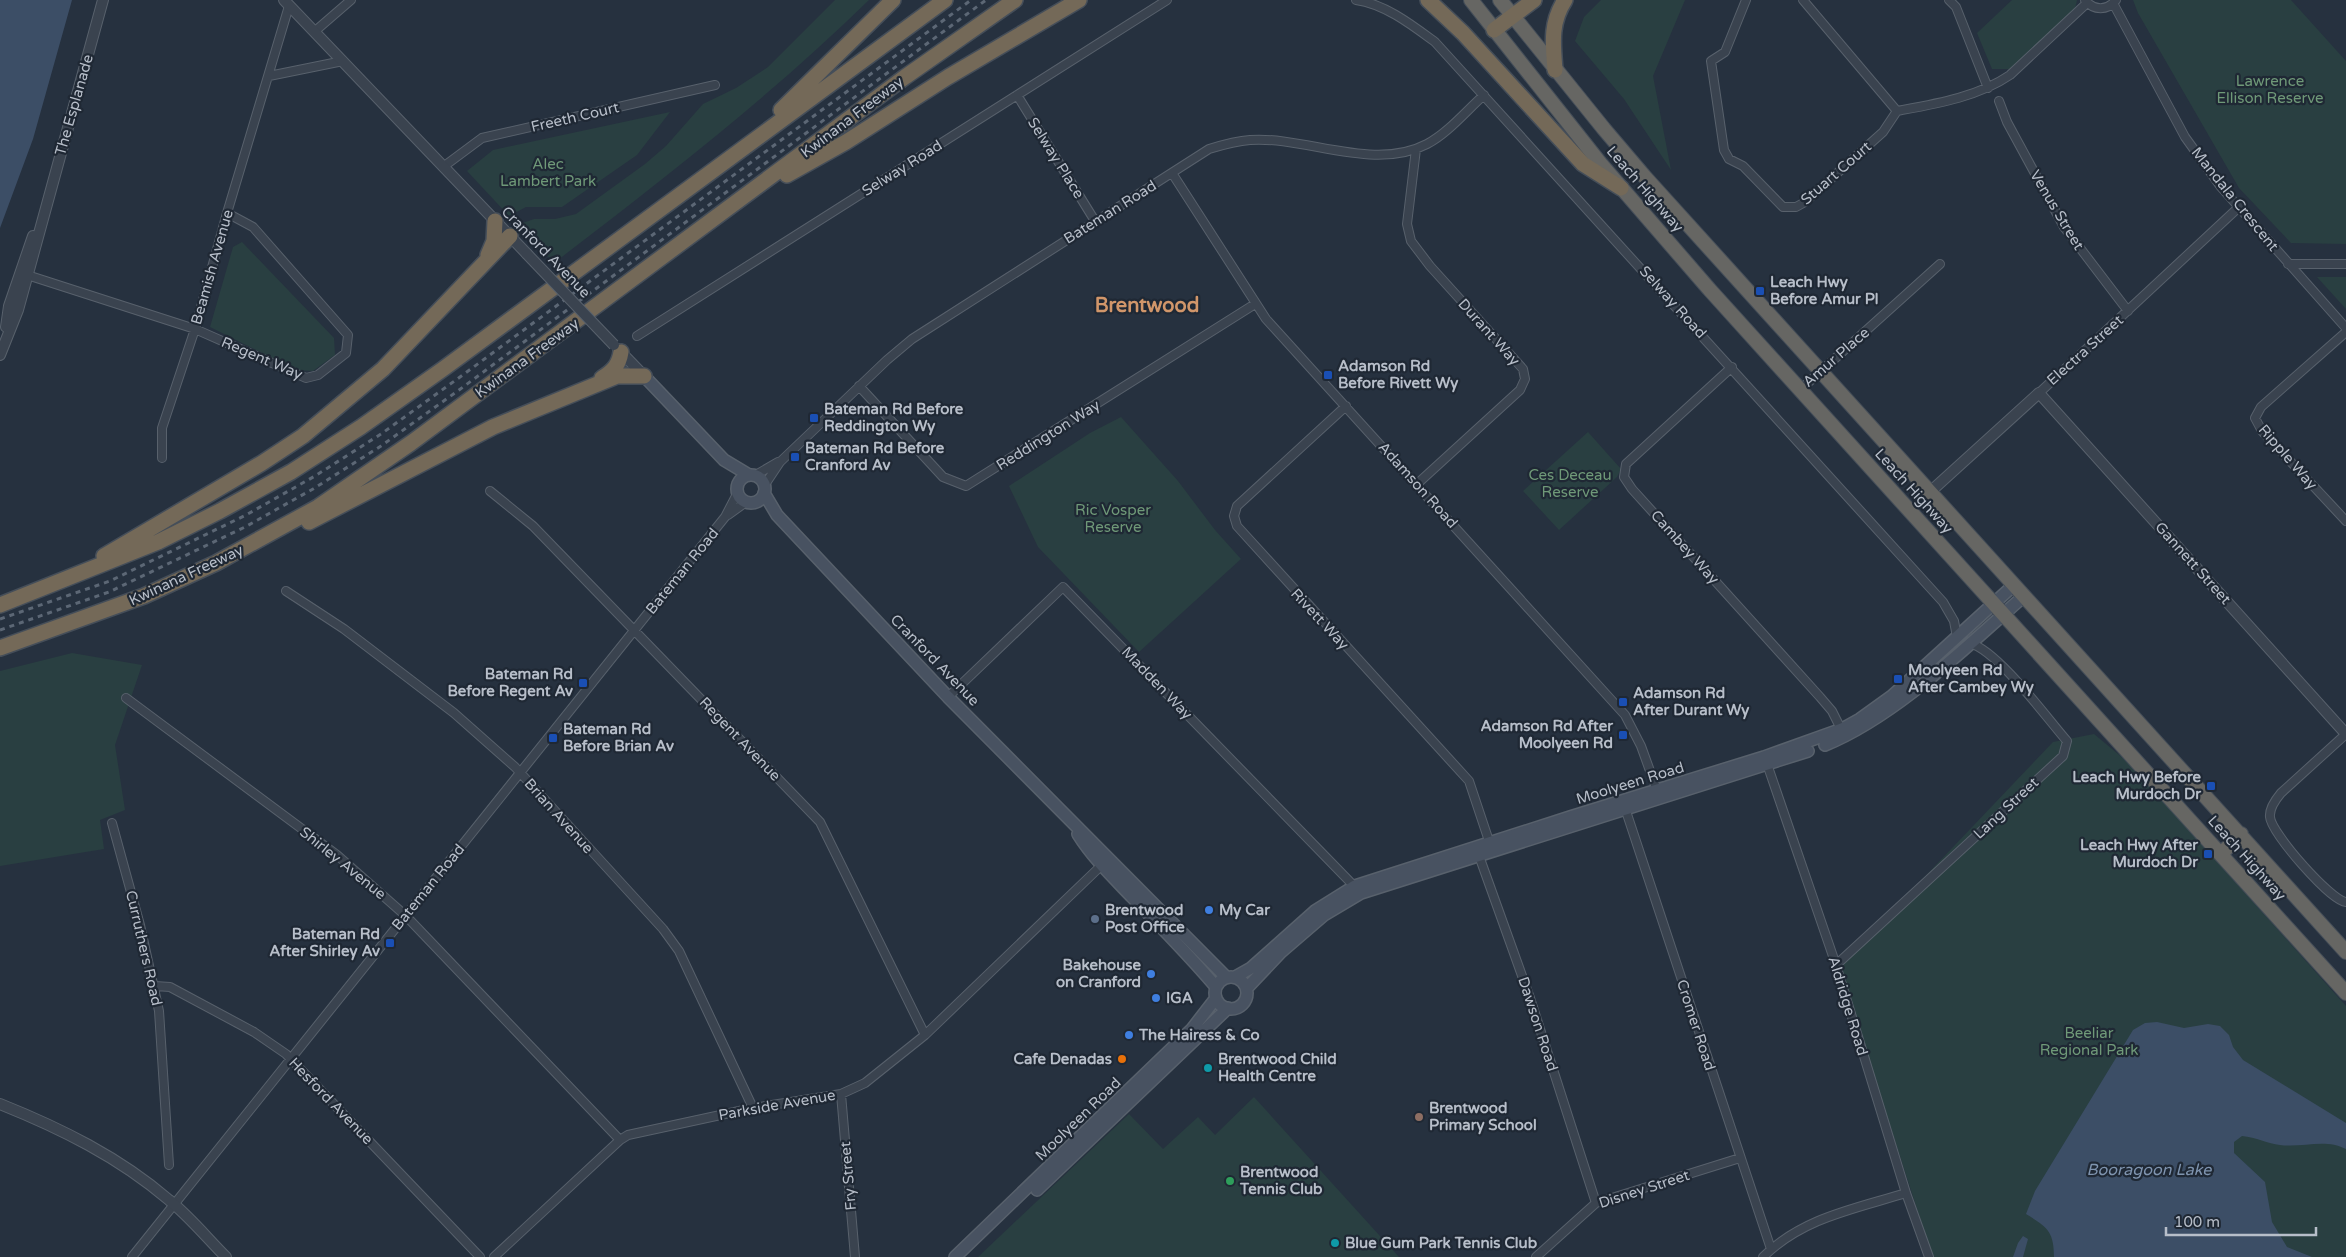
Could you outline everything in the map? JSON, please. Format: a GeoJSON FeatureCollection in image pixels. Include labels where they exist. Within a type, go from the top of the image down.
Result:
{"type":"FeatureCollection","features":[{"type":"Feature","properties":{"kind":"highway"},"geometry":{"type":"LineString","coordinates":[[741,149],[893,0]]}},
{"type":"Feature","properties":{"kind":"highway"},"geometry":{"type":"LineString","coordinates":[[0,605],[158,542],[291,472],[404,397],[944,0]]}},
{"type":"Feature","properties":{"kind":"highway","name":"Kwinana Freeway"},"geometry":{"type":"LineString","coordinates":[[0,648],[144,596],[216,563],[318,506],[411,443],[743,199],[905,77],[1015,0]]}},
{"type":"Feature","properties":{"kind":"highway"},"geometry":{"type":"LineString","coordinates":[[743,199],[846,142],[948,76],[1079,0]]}},
{"type":"Feature","properties":{"kind":"highway"},"geometry":{"type":"LineString","coordinates":[[1428,0],[1463,33],[1583,164],[1621,188]]}},
{"type":"Feature","properties":{"kind":"highway","name":"Leach Highway"},"geometry":{"type":"LineString","coordinates":[[1471,0],[1621,188],[1800,390],[2346,994]]}},
{"type":"Feature","properties":{"kind":"highway","name":"Leach Highway"},"geometry":{"type":"LineString","coordinates":[[1500,0],[1555,70],[1644,176],[2346,952]]}},
{"type":"Feature","properties":{"kind":"highway"},"geometry":{"type":"LineString","coordinates":[[1494,30],[1534,0]]}},
{"type":"Feature","properties":{"kind":"highway"},"geometry":{"type":"LineString","coordinates":[[1555,70],[1552,34],[1555,19],[1565,0]]}},
{"type":"Feature","properties":{"kind":"highway"},"geometry":{"type":"LineString","coordinates":[[483,265],[494,241],[495,221]]}},
{"type":"Feature","properties":{"kind":"highway"},"geometry":{"type":"LineString","coordinates":[[66,578],[262,463],[303,436],[383,369],[510,236]]}},
{"type":"Feature","properties":{"kind":"highway"},"geometry":{"type":"LineString","coordinates":[[594,384],[620,361],[617,348]]}},
{"type":"Feature","properties":{"kind":"highway"},"geometry":{"type":"LineString","coordinates":[[0,648],[109,618],[181,589],[493,427],[594,384],[623,374],[644,376]]}},
{"type":"Feature","properties":{"kind":"highway"},"geometry":{"type":"LineString","coordinates":[[2221,854],[2241,834]]}},
{"type":"Feature","properties":{"kind":"highway"},"geometry":{"type":"LineString","coordinates":[[2328,931],[2346,939]]}},
{"type":"Feature","properties":{"kind":"main road","name":"Cranford Avenue"},"geometry":{"type":"LineString","coordinates":[[644,376],[724,460],[761,480],[777,515],[948,697],[1072,824],[1190,956],[1216,992]]}},
{"type":"Feature","properties":{"kind":"main road","name":"Cranford Avenue"},"geometry":{"type":"LineString","coordinates":[[724,460],[738,489],[750,502],[777,515]]}},
{"type":"Feature","properties":{"kind":"main road"},"geometry":{"type":"LineString","coordinates":[[738,489],[742,479],[752,476]]}},
{"type":"Feature","properties":{"kind":"main road"},"geometry":{"type":"LineString","coordinates":[[750,502],[759,500],[764,489]]}},
{"type":"Feature","properties":{"kind":"main road","name":"Moolyeen Road"},"geometry":{"type":"LineString","coordinates":[[955,1257],[1192,1029],[1216,992],[1219,982],[1251,968],[1315,911],[1358,890],[1491,846],[1766,761],[1843,733],[1886,712],[1970,643],[1999,609],[2014,585]]}},
{"type":"Feature","properties":{"kind":"main road","name":"Moolyeen Road"},"geometry":{"type":"LineString","coordinates":[[1843,733],[1892,696],[1957,637],[1999,609],[2024,596]]}},
{"type":"Feature","properties":{"kind":"main road","name":"Cranford Avenue"},"geometry":{"type":"LineString","coordinates":[[1105,862],[1231,977]]}},
{"type":"Feature","properties":{"kind":"main road","name":"Moolyeen Road"},"geometry":{"type":"LineString","coordinates":[[966,1257],[1228,1008],[1239,1007],[1243,1004],[1247,988],[1281,952],[1324,915],[1358,890]]}},
{"type":"Feature","properties":{"kind":"main road"},"geometry":{"type":"LineString","coordinates":[[1231,977],[1240,979],[1247,988]]}},
{"type":"Feature","properties":{"kind":"main road"},"geometry":{"type":"LineString","coordinates":[[1216,992],[1223,1006],[1228,1008]]}},
{"type":"Feature","properties":{"kind":"street","name":"The Esplanade"},"geometry":{"type":"LineString","coordinates":[[2,350],[18,310],[23,274],[44,211],[103,0]]}},
{"type":"Feature","properties":{"kind":"street"},"geometry":{"type":"LineString","coordinates":[[314,32],[351,0]]}},
{"type":"Feature","properties":{"kind":"street","name":"Selway Road"},"geometry":{"type":"LineString","coordinates":[[637,336],[1167,0]]}},
{"type":"Feature","properties":{"kind":"street","name":"Selway Road"},"geometry":{"type":"LineString","coordinates":[[1356,0],[1365,1],[1406,20],[1435,42],[1732,367],[1943,602],[1954,621],[1957,637]]}},
{"type":"Feature","properties":{"kind":"street","name":"Stuart Court"},"geometry":{"type":"LineString","coordinates":[[1746,0],[1725,52],[1710,61],[1724,150],[1729,159],[1743,166],[1783,206],[1796,207],[1805,202],[1883,132],[1897,111]]}},
{"type":"Feature","properties":{"kind":"street"},"geometry":{"type":"LineString","coordinates":[[1803,0],[1897,111]]}},
{"type":"Feature","properties":{"kind":"street"},"geometry":{"type":"LineString","coordinates":[[1950,0],[1956,7],[1988,88]]}},
{"type":"Feature","properties":{"kind":"street","name":"Mandala Crescent"},"geometry":{"type":"LineString","coordinates":[[1897,111],[1988,88],[2010,75],[2086,1],[2098,8],[2108,7],[2115,2],[2185,137],[2239,207],[2346,330]]}},
{"type":"Feature","properties":{"kind":"street","name":"Cranford Avenue"},"geometry":{"type":"LineString","coordinates":[[286,3],[644,376]]}},
{"type":"Feature","properties":{"kind":"street","name":"Beamish Avenue"},"geometry":{"type":"LineString","coordinates":[[162,458],[162,428],[194,329],[227,212],[269,76],[286,3]]}},
{"type":"Feature","properties":{"kind":"street"},"geometry":{"type":"LineString","coordinates":[[269,76],[343,62]]}},
{"type":"Feature","properties":{"kind":"street","name":"Freeth Court"},"geometry":{"type":"LineString","coordinates":[[444,167],[482,138],[715,85]]}},
{"type":"Feature","properties":{"kind":"street","name":"Selway Place"},"geometry":{"type":"LineString","coordinates":[[1017,95],[1094,221]]}},
{"type":"Feature","properties":{"kind":"street","name":"Bateman Road"},"geometry":{"type":"LineString","coordinates":[[764,489],[780,462],[859,386],[912,339],[1209,149],[1229,143],[1251,140],[1293,143],[1380,156],[1416,149],[1440,136],[1484,95]]}},
{"type":"Feature","properties":{"kind":"street","name":"Venus Street"},"geometry":{"type":"LineString","coordinates":[[1999,101],[2007,122],[2064,227],[2128,311]]}},
{"type":"Feature","properties":{"kind":"street","name":"Durant Way"},"geometry":{"type":"LineString","coordinates":[[1416,149],[1407,224],[1411,242],[1425,261],[1523,369],[1525,380],[1520,390],[1417,484]]}},
{"type":"Feature","properties":{"kind":"street","name":"Adamson Road"},"geometry":{"type":"LineString","coordinates":[[1172,173],[1255,304],[1625,715],[1641,746],[1658,794]]}},
{"type":"Feature","properties":{"kind":"street","name":"Electra Street"},"geometry":{"type":"LineString","coordinates":[[1930,492],[2239,207]]}},
{"type":"Feature","properties":{"kind":"street","name":"Regent Way"},"geometry":{"type":"LineString","coordinates":[[23,274],[194,329],[306,378],[318,375],[346,353],[348,335],[253,228],[227,212]]}},
{"type":"Feature","properties":{"kind":"street","name":"Amur Place"},"geometry":{"type":"LineString","coordinates":[[1800,390],[1940,264]]}},
{"type":"Feature","properties":{"kind":"street"},"geometry":{"type":"LineString","coordinates":[[2288,264],[2346,264]]}},
{"type":"Feature","properties":{"kind":"street","name":"Reddington Way"},"geometry":{"type":"LineString","coordinates":[[859,386],[943,477],[966,486],[1255,304]]}},
{"type":"Feature","properties":{"kind":"street","name":"Ripple Way"},"geometry":{"type":"LineString","coordinates":[[2346,330],[2261,407],[2255,418],[2262,431],[2346,521]]}},
{"type":"Feature","properties":{"kind":"street","name":"Cambey Way"},"geometry":{"type":"LineString","coordinates":[[1732,367],[1626,464],[1624,477],[1632,489],[1832,711],[1843,733]]}},
{"type":"Feature","properties":{"kind":"street","name":"Gannett Street"},"geometry":{"type":"LineString","coordinates":[[2039,392],[2346,734]]}},
{"type":"Feature","properties":{"kind":"street","name":"Rivett Way"},"geometry":{"type":"LineString","coordinates":[[1346,406],[1237,506],[1234,516],[1237,526],[1469,781],[1491,846]]}},
{"type":"Feature","properties":{"kind":"street","name":"Bateman Road"},"geometry":{"type":"LineString","coordinates":[[752,476],[780,462]]}},
{"type":"Feature","properties":{"kind":"street","name":"Bateman Road"},"geometry":{"type":"LineString","coordinates":[[132,1257],[725,517],[738,489]]}},
{"type":"Feature","properties":{"kind":"street","name":"Regent Avenue"},"geometry":{"type":"LineString","coordinates":[[490,491],[533,526],[820,822],[925,1035]]}},
{"type":"Feature","properties":{"kind":"street","name":"Bateman Road"},"geometry":{"type":"LineString","coordinates":[[725,517],[750,502]]}},
{"type":"Feature","properties":{"kind":"street","name":"Madden Way"},"geometry":{"type":"LineString","coordinates":[[948,697],[1064,587],[1358,890]]}},
{"type":"Feature","properties":{"kind":"street","name":"Brian Avenue"},"geometry":{"type":"LineString","coordinates":[[286,591],[344,629],[454,713],[520,772],[662,929],[679,951],[753,1108]]}},
{"type":"Feature","properties":{"kind":"street","name":"Lang Street"},"geometry":{"type":"LineString","coordinates":[[1836,964],[2059,759],[2067,742],[2001,665],[1981,647],[1970,643]]}},
{"type":"Feature","properties":{"kind":"street","name":"Shirley Avenue"},"geometry":{"type":"LineString","coordinates":[[126,698],[336,855],[406,916],[620,1140]]}},
{"type":"Feature","properties":{"kind":"street"},"geometry":{"type":"LineString","coordinates":[[2346,734],[2281,793],[2273,804],[2270,817],[2278,836],[2291,851],[2331,895],[2346,902]]}},
{"type":"Feature","properties":{"kind":"street","name":"Aldridge Road"},"geometry":{"type":"LineString","coordinates":[[1766,761],[1836,964],[1906,1193],[1928,1257]]}},
{"type":"Feature","properties":{"kind":"street","name":"Cromer Road"},"geometry":{"type":"LineString","coordinates":[[1624,805],[1771,1249]]}},
{"type":"Feature","properties":{"kind":"street","name":"Curruthers Road"},"geometry":{"type":"LineString","coordinates":[[112,823],[155,986],[159,1011],[169,1165]]}},
{"type":"Feature","properties":{"kind":"street","name":"Dawson Road"},"geometry":{"type":"LineString","coordinates":[[1477,851],[1530,998],[1596,1203]]}},
{"type":"Feature","properties":{"kind":"street","name":"Parkside Avenue"},"geometry":{"type":"LineString","coordinates":[[494,1257],[620,1140],[640,1131],[753,1108],[841,1094],[865,1083],[925,1035],[1105,862]]}},
{"type":"Feature","properties":{"kind":"street","name":"Hesford Avenue"},"geometry":{"type":"LineString","coordinates":[[155,986],[170,987],[274,1044],[480,1257]]}},
{"type":"Feature","properties":{"kind":"street","name":"Fry Street"},"geometry":{"type":"LineString","coordinates":[[841,1094],[854,1257]]}},
{"type":"Feature","properties":{"kind":"street"},"geometry":{"type":"LineString","coordinates":[[0,1104],[90,1145],[153,1186],[174,1204],[226,1257]]}},
{"type":"Feature","properties":{"kind":"street","name":"Disney Street"},"geometry":{"type":"LineString","coordinates":[[1536,1257],[1596,1203],[1740,1158]]}},
{"type":"Feature","properties":{"kind":"street"},"geometry":{"type":"LineString","coordinates":[[1762,1257],[1805,1225],[1906,1193]]}},
{"type":"Feature","properties":{"kind":"green space"},"geometry":{"type":"Polygon","coordinates":[[[835,0],[869,0],[755,104],[554,263],[517,225],[534,219],[555,219],[576,214],[645,164],[666,146],[703,104],[736,88],[768,67],[835,0]]]}},
{"type":"Feature","properties":{"kind":"green space"},"geometry":{"type":"Polygon","coordinates":[[[1601,0],[1685,0],[1653,76],[1671,170],[1624,99],[1575,41],[1584,17],[1601,0]]]}},
{"type":"Feature","properties":{"kind":"green space"},"geometry":{"type":"Polygon","coordinates":[[[2012,0],[2077,0],[2075,9],[2010,69],[1992,69],[1977,33],[2012,0]]]}},
{"type":"Feature","properties":{"kind":"green space","name":"Lawrence Ellison Reserve"},"geometry":{"type":"Polygon","coordinates":[[[2133,0],[2291,0],[2346,61],[2346,244],[2291,243],[2239,188],[2138,13],[2133,0]]]}},
{"type":"Feature","properties":{"kind":"green space","name":"Alec Lambert Park"},"geometry":{"type":"Polygon","coordinates":[[[670,112],[637,155],[562,207],[526,207],[509,216],[467,171],[493,150],[670,112]]]}},
{"type":"Feature","properties":{"kind":"green space"},"geometry":{"type":"Polygon","coordinates":[[[242,242],[334,338],[335,355],[313,371],[296,370],[210,327],[233,247],[242,242]]]}},
{"type":"Feature","properties":{"kind":"green space"},"geometry":{"type":"Polygon","coordinates":[[[2317,277],[2346,277],[2346,309],[2317,277]]]}},
{"type":"Feature","properties":{"kind":"green space","name":"Ric Vosper Reserve"},"geometry":{"type":"Polygon","coordinates":[[[1121,417],[1178,481],[1215,530],[1241,559],[1139,652],[1038,547],[1009,486],[1090,433],[1121,417]]]}},
{"type":"Feature","properties":{"kind":"green space","name":"Ces Deceau Reserve"},"geometry":{"type":"Polygon","coordinates":[[[1588,432],[1621,469],[1617,477],[1559,530],[1523,491],[1588,432]]]}},
{"type":"Feature","properties":{"kind":"green space"},"geometry":{"type":"Polygon","coordinates":[[[72,653],[142,665],[115,745],[125,810],[100,820],[104,849],[0,866],[0,671],[72,653]]]}},
{"type":"Feature","properties":{"kind":"green space","name":"Beeliar Regional Park"},"geometry":{"type":"Polygon","coordinates":[[[2094,734],[2129,763],[2346,1006],[2346,1257],[1934,1257],[1930,1249],[1842,977],[1844,964],[1856,949],[2053,742],[2094,734]]]}},
{"type":"Feature","properties":{"kind":"green space","name":"Brentwood Tennis Club"},"geometry":{"type":"Polygon","coordinates":[[[1254,1097],[1399,1257],[978,1257],[1129,1114],[1163,1149],[1198,1117],[1215,1135],[1254,1097]]]}},
{"type":"Feature","properties":{"kind":"water"},"geometry":{"type":"Polygon","coordinates":[[[0,0],[72,0],[33,139],[0,228],[0,0]]]}},
{"type":"Feature","properties":{"kind":"water","name":"Booragoon Lake"},"geometry":{"type":"Polygon","coordinates":[[[2157,1022],[2184,1028],[2208,1024],[2220,1026],[2229,1035],[2233,1047],[2243,1060],[2346,1123],[2346,1149],[2330,1144],[2280,1145],[2242,1136],[2234,1142],[2234,1153],[2265,1182],[2272,1222],[2287,1247],[2312,1257],[2054,1257],[2051,1235],[2044,1226],[2026,1214],[2035,1191],[2133,1030],[2145,1023],[2157,1022]]]}},
{"type":"Feature","properties":{"kind":"water"},"geometry":{"type":"Polygon","coordinates":[[[2023,1236],[2028,1239],[2023,1257],[2013,1257],[2018,1243],[2023,1236]]]}},
{"type":"Feature","properties":{"kind":"railway"},"geometry":{"type":"LineString","coordinates":[[0,619],[110,581],[246,515],[315,476],[381,434],[971,0]]}},
{"type":"Feature","properties":{"kind":"railway"},"geometry":{"type":"LineString","coordinates":[[0,630],[109,592],[245,527],[313,489],[381,446],[986,0]]}},
{"type":"Feature","properties":{"kind":"place","name":"Leach Hwy Before Amur Pl"},"geometry":{"type":"Point","coordinates":[1760,291]}},
{"type":"Feature","properties":{"kind":"place","name":"Adamson Rd Before Rivett Wy"},"geometry":{"type":"Point","coordinates":[1328,375]}},
{"type":"Feature","properties":{"kind":"place","name":"Bateman Rd Before Reddington Wy"},"geometry":{"type":"Point","coordinates":[814,418]}},
{"type":"Feature","properties":{"kind":"place","name":"Bateman Rd Before Cranford Av"},"geometry":{"type":"Point","coordinates":[795,457]}},
{"type":"Feature","properties":{"kind":"place","name":"Moolyeen Rd After Cambey Wy"},"geometry":{"type":"Point","coordinates":[1898,679]}},
{"type":"Feature","properties":{"kind":"place","name":"Bateman Rd Before Regent Av"},"geometry":{"type":"Point","coordinates":[583,683]}},
{"type":"Feature","properties":{"kind":"place","name":"Adamson Rd After Durant Wy"},"geometry":{"type":"Point","coordinates":[1623,702]}},
{"type":"Feature","properties":{"kind":"place","name":"Adamson Rd After Moolyeen Rd"},"geometry":{"type":"Point","coordinates":[1623,735]}},
{"type":"Feature","properties":{"kind":"place","name":"Bateman Rd Before Brian Av"},"geometry":{"type":"Point","coordinates":[553,738]}},
{"type":"Feature","properties":{"kind":"place","name":"Leach Hwy Before Murdoch Dr"},"geometry":{"type":"Point","coordinates":[2211,786]}},
{"type":"Feature","properties":{"kind":"place","name":"Leach Hwy After Murdoch Dr"},"geometry":{"type":"Point","coordinates":[2208,854]}},
{"type":"Feature","properties":{"kind":"place","name":"My Car"},"geometry":{"type":"Point","coordinates":[1209,910]}},
{"type":"Feature","properties":{"kind":"place","name":"Brentwood Post Office"},"geometry":{"type":"Point","coordinates":[1095,919]}},
{"type":"Feature","properties":{"kind":"place","name":"Bateman Rd After Shirley Av"},"geometry":{"type":"Point","coordinates":[390,943]}},
{"type":"Feature","properties":{"kind":"place","name":"Bakehouse on Cranford"},"geometry":{"type":"Point","coordinates":[1151,974]}},
{"type":"Feature","properties":{"kind":"place","name":"IGA"},"geometry":{"type":"Point","coordinates":[1156,998]}},
{"type":"Feature","properties":{"kind":"place","name":"The Hairess & Co"},"geometry":{"type":"Point","coordinates":[1129,1035]}},
{"type":"Feature","properties":{"kind":"place","name":"Cafe Denadas"},"geometry":{"type":"Point","coordinates":[1122,1059]}},
{"type":"Feature","properties":{"kind":"place","name":"Brentwood Child Health Centre"},"geometry":{"type":"Point","coordinates":[1208,1068]}},
{"type":"Feature","properties":{"kind":"place","name":"Brentwood Primary School"},"geometry":{"type":"Point","coordinates":[1419,1117]}},
{"type":"Feature","properties":{"kind":"place","name":"Brentwood Tennis Club"},"geometry":{"type":"Point","coordinates":[1230,1181]}},
{"type":"Feature","properties":{"kind":"place","name":"Blue Gum Park Tennis Club"},"geometry":{"type":"Point","coordinates":[1335,1243]}},
{"type":"Feature","properties":{"kind":"district","name":"Brentwood"},"geometry":{"type":"Point","coordinates":[1147,306]}}]}
